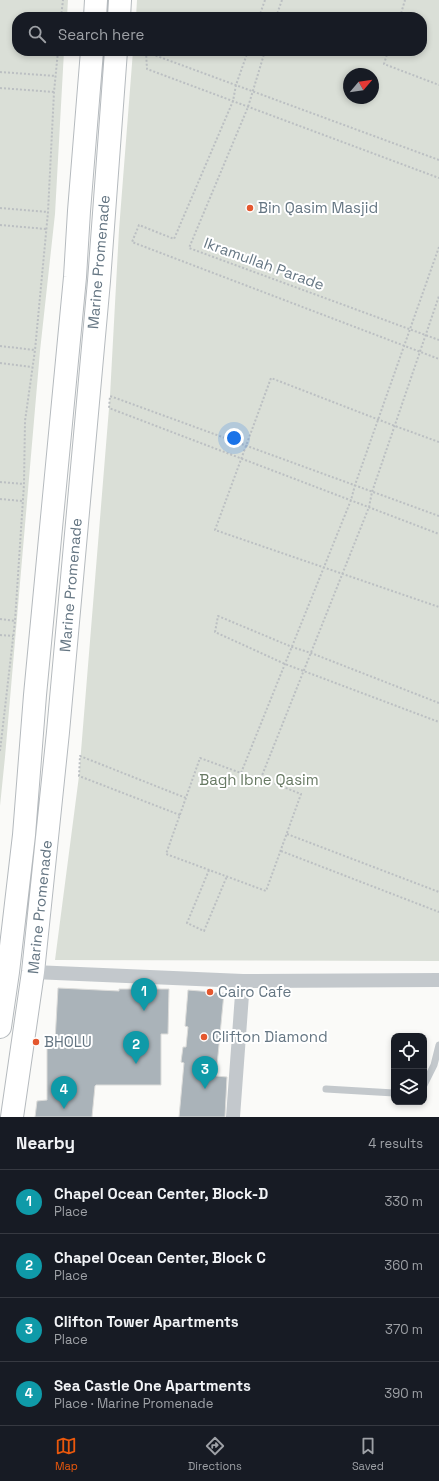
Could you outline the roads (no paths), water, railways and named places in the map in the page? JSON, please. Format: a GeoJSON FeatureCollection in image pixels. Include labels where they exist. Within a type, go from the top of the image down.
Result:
{"type":"FeatureCollection","features":[{"type":"Feature","properties":{"kind":"main road"},"geometry":{"type":"LineString","coordinates":[[95,12],[96,0]]}},
{"type":"Feature","properties":{"kind":"main road"},"geometry":{"type":"LineString","coordinates":[[119,12],[120,0]]}},
{"type":"Feature","properties":{"kind":"main road","name":"Marine Promenade"},"geometry":{"type":"LineString","coordinates":[[0,1027],[24,836],[36,687],[75,277],[92,56]]}},
{"type":"Feature","properties":{"kind":"main road","name":"Marine Promenade"},"geometry":{"type":"LineString","coordinates":[[12,1117],[33,972],[58,732],[99,281],[116,56]]}},
{"type":"Feature","properties":{"kind":"main road"},"geometry":{"type":"LineString","coordinates":[[79,211],[82,216],[87,219],[93,220],[103,216]]}},
{"type":"Feature","properties":{"kind":"main road"},"geometry":{"type":"LineString","coordinates":[[75,277],[88,271],[96,276],[99,281]]}},
{"type":"Feature","properties":{"kind":"street"},"geometry":{"type":"LineString","coordinates":[[33,972],[243,981],[439,980]]}},
{"type":"Feature","properties":{"kind":"street"},"geometry":{"type":"LineString","coordinates":[[233,1117],[243,981]]}},
{"type":"Feature","properties":{"kind":"lane"},"geometry":{"type":"LineString","coordinates":[[427,1079],[434,1065],[439,1045]]}},
{"type":"Feature","properties":{"kind":"lane"},"geometry":{"type":"LineString","coordinates":[[326,1089],[391,1093]]}},
{"type":"Feature","properties":{"kind":"place","name":"Bin Qasim Masjid"},"geometry":{"type":"Point","coordinates":[250,208]}},
{"type":"Feature","properties":{"kind":"place","name":"Cairo Cafe"},"geometry":{"type":"Point","coordinates":[210,992]}},
{"type":"Feature","properties":{"kind":"place","name":"Chapel Ocean Center, Block-D"},"geometry":{"type":"Point","coordinates":[144,1011]}},
{"type":"Feature","properties":{"kind":"place","name":"Clifton Diamond"},"geometry":{"type":"Point","coordinates":[204,1037]}},
{"type":"Feature","properties":{"kind":"place","name":"BHOLU"},"geometry":{"type":"Point","coordinates":[36,1042]}},
{"type":"Feature","properties":{"kind":"place","name":"Chapel Ocean Center, Block C"},"geometry":{"type":"Point","coordinates":[136,1064]}},
{"type":"Feature","properties":{"kind":"place","name":"Clifton Tower Apartments"},"geometry":{"type":"Point","coordinates":[205,1089]}},
{"type":"Feature","properties":{"kind":"place","name":"Sea Castle One Apartments"},"geometry":{"type":"Point","coordinates":[64,1109]}},
{"type":"Feature","properties":{"kind":"park label","name":"Bagh Ibne Qasim"},"geometry":{"type":"Point","coordinates":[259,780]}}]}
